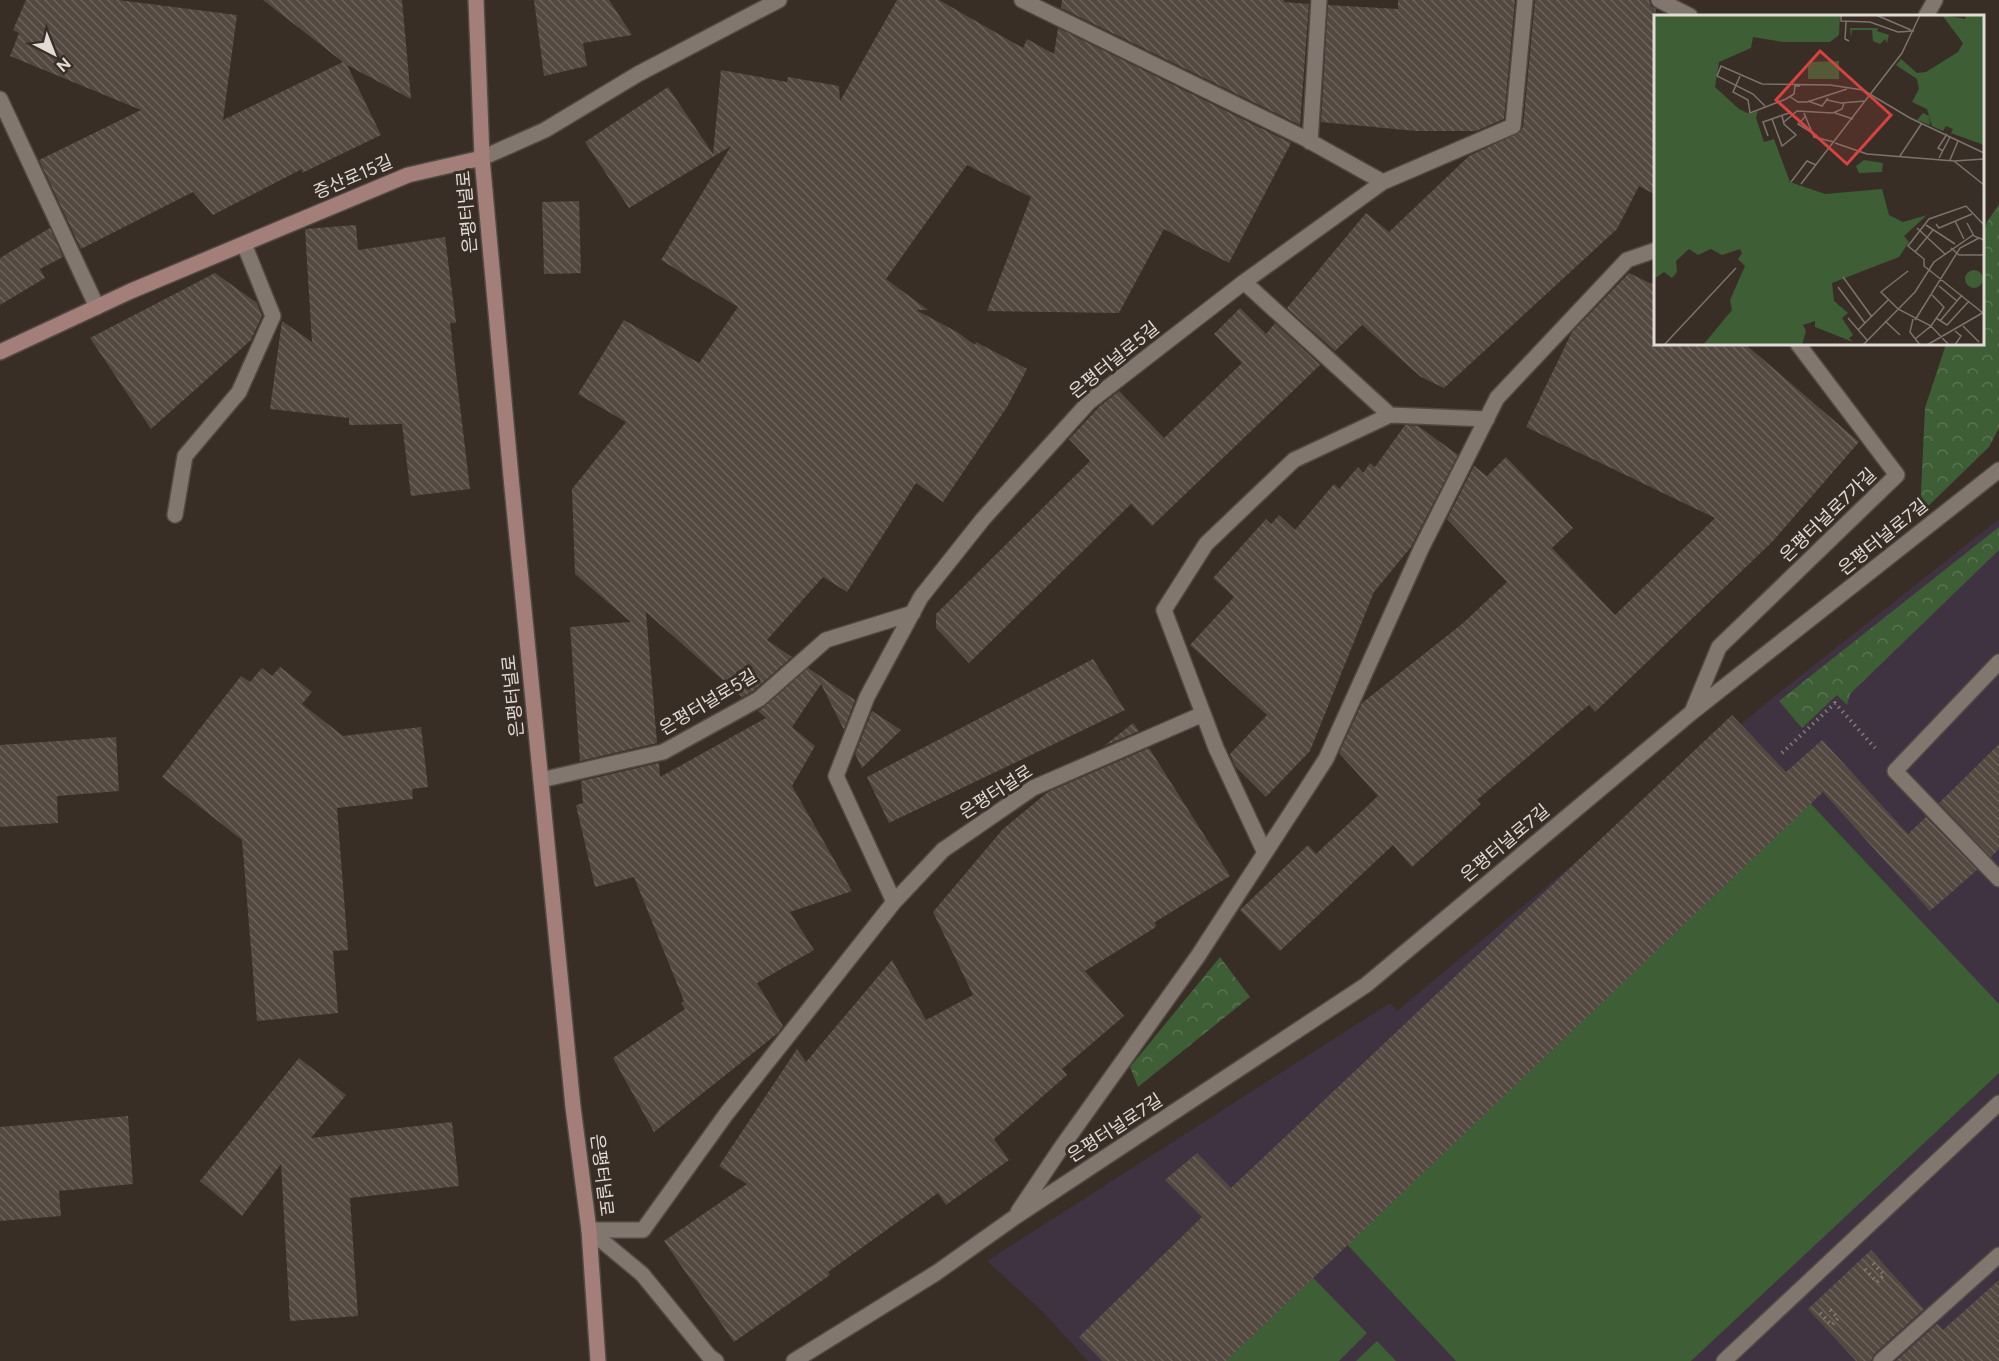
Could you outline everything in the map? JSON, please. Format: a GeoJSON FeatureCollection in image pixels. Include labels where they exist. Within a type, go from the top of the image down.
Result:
{"type":"FeatureCollection","features":[{"type":"Feature","properties":{"kind":"main road","name":"은평터널로"},"geometry":{"type":"LineString","coordinates":[[476,0],[482,158],[573,1107],[589,1230],[598,1361]]}},
{"type":"Feature","properties":{"kind":"main road","name":"증산로15길"},"geometry":{"type":"LineString","coordinates":[[0,352],[97,307],[408,175],[482,158]]}},
{"type":"Feature","properties":{"kind":"street","name":"은평터널로"},"geometry":{"type":"LineString","coordinates":[[482,158],[544,130],[638,74],[779,0]]}},
{"type":"Feature","properties":{"kind":"street"},"geometry":{"type":"LineString","coordinates":[[1022,0],[1310,142],[1383,182]]}},
{"type":"Feature","properties":{"kind":"street"},"geometry":{"type":"LineString","coordinates":[[1310,142],[1319,0]]}},
{"type":"Feature","properties":{"kind":"street","name":"은평터널로5길"},"geometry":{"type":"LineString","coordinates":[[894,902],[836,776],[867,697],[921,597],[983,519],[1089,402],[1244,282],[1383,182],[1513,126],[1525,0]]}},
{"type":"Feature","properties":{"kind":"street"},"geometry":{"type":"LineString","coordinates":[[1659,0],[1688,15]]}},
{"type":"Feature","properties":{"kind":"street"},"geometry":{"type":"LineString","coordinates":[[1927,15],[1935,0]]}},
{"type":"Feature","properties":{"kind":"street"},"geometry":{"type":"LineString","coordinates":[[0,99],[97,307]]}},
{"type":"Feature","properties":{"kind":"street"},"geometry":{"type":"LineString","coordinates":[[175,515],[185,456],[239,392],[273,316],[244,244]]}},
{"type":"Feature","properties":{"kind":"street","name":"은평터널로7길"},"geometry":{"type":"LineString","coordinates":[[1015,1217],[1063,1145],[1198,956],[1326,759],[1421,549],[1497,398],[1627,260],[1654,251]]}},
{"type":"Feature","properties":{"kind":"street"},"geometry":{"type":"LineString","coordinates":[[1244,282],[1390,415]]}},
{"type":"Feature","properties":{"kind":"street","name":"은평터널로7가길"},"geometry":{"type":"LineString","coordinates":[[1691,713],[1719,647],[1897,475],[1799,345]]}},
{"type":"Feature","properties":{"kind":"street"},"geometry":{"type":"LineString","coordinates":[[1265,853],[1216,748],[1164,610],[1206,543],[1294,460],[1390,415],[1487,419]]}},
{"type":"Feature","properties":{"kind":"street","name":"은평터널로7길"},"geometry":{"type":"LineString","coordinates":[[794,1361],[936,1273],[1015,1217],[1366,985],[1691,713],[1999,470]]}},
{"type":"Feature","properties":{"kind":"street","name":"은평터널로5길"},"geometry":{"type":"LineString","coordinates":[[541,780],[663,752],[759,699],[826,640],[913,612]]}},
{"type":"Feature","properties":{"kind":"street"},"geometry":{"type":"LineString","coordinates":[[1999,662],[1895,771],[1999,879]]}},
{"type":"Feature","properties":{"kind":"street","name":"은평터널로"},"geometry":{"type":"LineString","coordinates":[[589,1230],[643,1230],[727,1113],[894,902],[943,850],[1033,788],[1203,714]]}},
{"type":"Feature","properties":{"kind":"street"},"geometry":{"type":"LineString","coordinates":[[1724,1361],[1999,1103]]}},
{"type":"Feature","properties":{"kind":"street"},"geometry":{"type":"LineString","coordinates":[[589,1230],[642,1274],[709,1356],[716,1361]]}},
{"type":"Feature","properties":{"kind":"street"},"geometry":{"type":"LineString","coordinates":[[1881,1361],[1999,1255]]}},
{"type":"Feature","properties":{"kind":"path"},"geometry":{"type":"LineString","coordinates":[[1782,753],[1836,703],[1895,771]]}},
{"type":"Feature","properties":{"kind":"shaded area"},"geometry":{"type":"Polygon","coordinates":[[[1999,519],[1999,1361],[1088,1361],[1042,1311],[987,1261],[1390,1003],[1397,1011],[1775,696],[1999,519]]]}},
{"type":"Feature","properties":{"kind":"green space"},"geometry":{"type":"Polygon","coordinates":[[[1999,204],[1999,428],[1989,447],[1920,514],[1925,408],[1946,345],[1984,345],[1984,232],[1987,222],[1999,204]]]}},
{"type":"Feature","properties":{"kind":"green space"},"geometry":{"type":"Polygon","coordinates":[[[1999,527],[1999,550],[1850,694],[1847,705],[1837,695],[1802,728],[1779,701],[1999,527]]]}},
{"type":"Feature","properties":{"kind":"green space"},"geometry":{"type":"Polygon","coordinates":[[[1780,771],[1999,1004],[1999,1073],[1691,1361],[1456,1361],[1313,1208],[1780,771]]]}},
{"type":"Feature","properties":{"kind":"green space"},"geometry":{"type":"Polygon","coordinates":[[[1220,957],[1250,997],[1138,1087],[1130,1067],[1220,957]]]}},
{"type":"Feature","properties":{"kind":"green space"},"geometry":{"type":"Polygon","coordinates":[[[1250,1213],[1367,1333],[1339,1361],[1227,1361],[1164,1298],[1250,1213]]]}},
{"type":"Feature","properties":{"kind":"green space"},"geometry":{"type":"Polygon","coordinates":[[[1377,1341],[1396,1361],[1356,1361],[1377,1341]]]}},
{"type":"Feature","properties":{"kind":"building"},"geometry":{"type":"Polygon","coordinates":[[[26,0],[118,0],[237,15],[223,120],[343,62],[263,0],[402,0],[411,99],[347,65],[381,135],[302,173],[302,169],[213,215],[193,192],[81,249],[39,160],[141,110],[10,56],[19,33],[13,30],[26,0]]]}},
{"type":"Feature","properties":{"kind":"building"},"geometry":{"type":"Polygon","coordinates":[[[534,0],[609,0],[632,35],[583,43],[587,66],[544,76],[534,0]]]}},
{"type":"Feature","properties":{"kind":"building"},"geometry":{"type":"Polygon","coordinates":[[[897,0],[939,0],[1023,48],[1027,39],[1054,54],[1058,28],[1291,143],[1229,263],[1164,229],[1119,313],[987,311],[1031,197],[967,165],[886,279],[928,310],[916,310],[957,332],[975,345],[976,342],[1027,369],[1007,407],[943,502],[916,483],[847,592],[823,577],[767,640],[792,657],[753,691],[742,697],[646,612],[657,743],[580,761],[570,627],[631,622],[575,574],[572,489],[626,422],[578,394],[624,320],[699,363],[738,307],[661,260],[731,146],[629,208],[585,142],[668,87],[713,154],[721,70],[787,82],[788,77],[839,86],[840,101],[897,0]]]}},
{"type":"Feature","properties":{"kind":"building"},"geometry":{"type":"Polygon","coordinates":[[[1062,0],[1284,0],[1284,2],[1309,4],[1300,125],[1061,8],[1062,0]]]}},
{"type":"Feature","properties":{"kind":"building"},"geometry":{"type":"Polygon","coordinates":[[[1398,0],[1515,0],[1504,119],[1476,131],[1416,131],[1321,122],[1328,5],[1398,9],[1398,0]]]}},
{"type":"Feature","properties":{"kind":"building"},"geometry":{"type":"Polygon","coordinates":[[[1535,0],[1649,0],[1651,6],[1656,9],[1656,15],[1654,15],[1654,194],[1639,186],[1617,229],[1444,388],[1421,377],[1362,325],[1335,351],[1287,308],[1366,213],[1389,232],[1469,156],[1520,132],[1523,127],[1535,0]]]}},
{"type":"Feature","properties":{"kind":"building"},"geometry":{"type":"Polygon","coordinates":[[[579,201],[581,273],[544,274],[542,202],[579,201]]]}},
{"type":"Feature","properties":{"kind":"building"},"geometry":{"type":"Polygon","coordinates":[[[356,225],[358,250],[445,237],[456,323],[450,323],[470,489],[411,496],[402,424],[349,425],[349,418],[270,409],[282,321],[312,342],[305,229],[356,225]]]}},
{"type":"Feature","properties":{"kind":"building"},"geometry":{"type":"Polygon","coordinates":[[[50,228],[63,257],[40,269],[45,278],[0,305],[0,258],[50,228]]]}},
{"type":"Feature","properties":{"kind":"building"},"geometry":{"type":"Polygon","coordinates":[[[215,273],[257,303],[262,316],[251,340],[151,429],[90,338],[215,273]]]}},
{"type":"Feature","properties":{"kind":"building"},"geometry":{"type":"Polygon","coordinates":[[[1629,273],[1654,285],[1654,345],[1746,345],[1859,442],[1773,541],[1595,712],[1589,705],[1477,800],[1481,804],[1412,867],[1393,845],[1280,951],[1240,910],[1308,845],[1316,854],[1378,796],[1339,753],[1362,703],[1462,624],[1507,582],[1447,519],[1474,466],[1487,476],[1506,457],[1573,528],[1552,548],[1615,615],[1715,518],[1526,427],[1572,332],[1629,273]]]}},
{"type":"Feature","properties":{"kind":"building"},"geometry":{"type":"Polygon","coordinates":[[[1240,308],[1266,334],[1275,323],[1320,365],[1152,526],[1131,504],[969,663],[936,628],[936,614],[1090,461],[1069,439],[1100,406],[1119,391],[1164,438],[1242,363],[1214,334],[1240,308]]]}},
{"type":"Feature","properties":{"kind":"building"},"geometry":{"type":"Polygon","coordinates":[[[1405,425],[1418,426],[1458,455],[1411,547],[1374,592],[1310,751],[1266,797],[1235,766],[1230,754],[1267,715],[1190,645],[1234,597],[1213,578],[1266,519],[1271,524],[1279,515],[1295,530],[1334,484],[1339,489],[1358,467],[1363,473],[1370,463],[1375,467],[1405,425]]]}},
{"type":"Feature","properties":{"kind":"building"},"geometry":{"type":"Polygon","coordinates":[[[1093,659],[1125,710],[889,823],[867,777],[1093,659]]]}},
{"type":"Feature","properties":{"kind":"building"},"geometry":{"type":"Polygon","coordinates":[[[280,667],[312,692],[302,704],[343,736],[421,727],[428,787],[412,789],[413,799],[337,808],[348,950],[333,951],[338,1013],[257,1021],[242,840],[162,777],[241,676],[250,682],[262,668],[272,676],[280,667]]]}},
{"type":"Feature","properties":{"kind":"building"},"geometry":{"type":"Polygon","coordinates":[[[808,668],[855,700],[844,730],[821,684],[792,727],[815,746],[792,786],[852,891],[790,912],[814,950],[757,983],[783,1026],[778,1033],[654,1132],[613,1058],[685,1009],[681,1003],[684,1001],[634,877],[595,887],[576,805],[583,803],[581,781],[659,763],[660,777],[766,718],[758,711],[808,668]]]}},
{"type":"Feature","properties":{"kind":"building"},"geometry":{"type":"Polygon","coordinates":[[[872,711],[901,730],[862,768],[855,754],[872,711]]]}},
{"type":"Feature","properties":{"kind":"building"},"geometry":{"type":"Polygon","coordinates":[[[1732,715],[1786,772],[1822,740],[1908,834],[1926,817],[1977,870],[1930,911],[1823,792],[1226,1361],[1102,1361],[1079,1337],[1202,1217],[1165,1180],[1197,1153],[1231,1188],[1732,715]]]}},
{"type":"Feature","properties":{"kind":"building"},"geometry":{"type":"Polygon","coordinates":[[[1133,723],[1139,731],[1104,746],[1133,723]]]}},
{"type":"Feature","properties":{"kind":"building"},"geometry":{"type":"Polygon","coordinates":[[[116,737],[119,791],[57,796],[58,823],[0,827],[0,745],[116,737]]]}},
{"type":"Feature","properties":{"kind":"building"},"geometry":{"type":"Polygon","coordinates":[[[1999,744],[1999,849],[1991,857],[1939,803],[1999,744]]]}},
{"type":"Feature","properties":{"kind":"building"},"geometry":{"type":"Polygon","coordinates":[[[1149,748],[1230,876],[1155,922],[1156,927],[1085,971],[1124,1016],[1062,1069],[1067,1075],[994,1139],[1009,1160],[946,1205],[938,1193],[828,1272],[830,1275],[734,1342],[664,1241],[747,1184],[719,1166],[797,1049],[806,1062],[892,960],[926,1020],[973,995],[933,912],[1003,829],[1048,792],[1149,748]]]}},
{"type":"Feature","properties":{"kind":"building"},"geometry":{"type":"Polygon","coordinates":[[[299,1058],[346,1095],[311,1138],[452,1122],[459,1186],[350,1198],[358,1316],[290,1321],[281,1164],[242,1216],[200,1181],[299,1058]]]}},
{"type":"Feature","properties":{"kind":"building"},"geometry":{"type":"Polygon","coordinates":[[[128,1116],[133,1184],[59,1191],[61,1216],[0,1221],[0,1127],[128,1116]]]}},
{"type":"Feature","properties":{"kind":"building"},"geometry":{"type":"Polygon","coordinates":[[[1871,1250],[1924,1309],[1874,1354],[1871,1361],[1856,1361],[1808,1309],[1871,1250]]]}},
{"type":"Feature","properties":{"kind":"building"},"geometry":{"type":"Polygon","coordinates":[[[1999,1280],[1999,1361],[1896,1361],[1937,1324],[1943,1330],[1999,1280]]]}}]}
